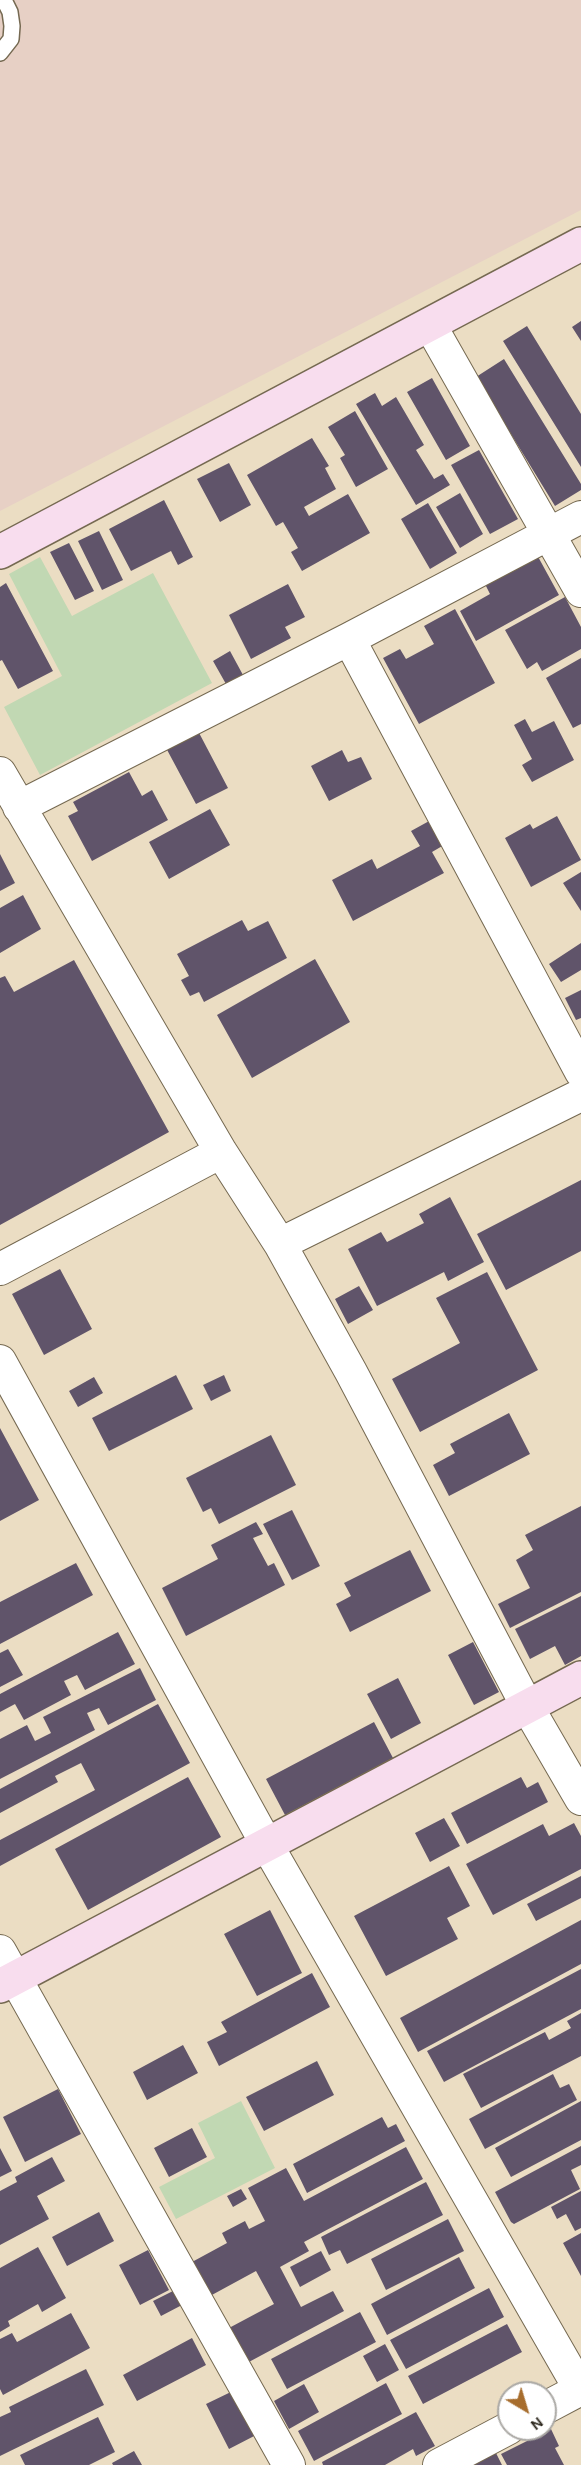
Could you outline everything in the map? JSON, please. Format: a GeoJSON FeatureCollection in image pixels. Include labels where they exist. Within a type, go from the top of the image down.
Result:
{"type":"FeatureCollection","features":[{"type":"Feature","properties":{"kind":"street"},"geometry":{"type":"LineString","coordinates":[[0,552],[581,244]]}},
{"type":"Feature","properties":{"kind":"street"},"geometry":{"type":"LineString","coordinates":[[430,325],[581,591]]}},
{"type":"Feature","properties":{"kind":"street"},"geometry":{"type":"LineString","coordinates":[[19,807],[349,639],[581,517]]}},
{"type":"Feature","properties":{"kind":"street"},"geometry":{"type":"LineString","coordinates":[[349,639],[581,1072]]}},
{"type":"Feature","properties":{"kind":"street"},"geometry":{"type":"LineString","coordinates":[[0,773],[221,1152],[280,1244],[351,1372],[527,1706],[581,1799]]}},
{"type":"Feature","properties":{"kind":"street"},"geometry":{"type":"LineString","coordinates":[[280,1244],[581,1095]]}},
{"type":"Feature","properties":{"kind":"street"},"geometry":{"type":"LineString","coordinates":[[0,1269],[221,1152]]}},
{"type":"Feature","properties":{"kind":"street"},"geometry":{"type":"LineString","coordinates":[[0,1361],[267,1845],[581,2390],[557,2402]]}},
{"type":"Feature","properties":{"kind":"street"},"geometry":{"type":"LineString","coordinates":[[290,2465],[5,1971],[267,1845],[581,1678]]}},
{"type":"Feature","properties":{"kind":"street"},"geometry":{"type":"LineString","coordinates":[[439,2465],[497,2434]]}},
{"type":"Feature","properties":{"kind":"lane"},"geometry":{"type":"LineString","coordinates":[[0,53],[11,39],[12,33],[10,12],[4,0]]}},
{"type":"Feature","properties":{"kind":"shaded area"},"geometry":{"type":"Polygon","coordinates":[[[0,0],[581,0],[581,210],[0,511],[0,0]]]}},
{"type":"Feature","properties":{"kind":"green space"},"geometry":{"type":"Polygon","coordinates":[[[40,557],[72,616],[153,573],[212,683],[40,775],[4,707],[62,676],[9,574],[40,557]]]}},
{"type":"Feature","properties":{"kind":"green space"},"geometry":{"type":"Polygon","coordinates":[[[241,2101],[275,2168],[176,2219],[159,2187],[215,2158],[198,2123],[241,2101]]]}},
{"type":"Feature","properties":{"kind":"building"},"geometry":{"type":"Polygon","coordinates":[[[581,321],[581,341],[572,327],[581,321]]]}},
{"type":"Feature","properties":{"kind":"building"},"geometry":{"type":"Polygon","coordinates":[[[527,326],[581,414],[581,467],[503,341],[527,326]]]}},
{"type":"Feature","properties":{"kind":"building"},"geometry":{"type":"Polygon","coordinates":[[[504,359],[581,484],[581,490],[555,506],[476,377],[504,359]]]}},
{"type":"Feature","properties":{"kind":"building"},"geometry":{"type":"Polygon","coordinates":[[[432,378],[470,446],[446,460],[407,392],[432,378]]]}},
{"type":"Feature","properties":{"kind":"building"},"geometry":{"type":"Polygon","coordinates":[[[375,393],[382,406],[396,397],[424,445],[416,450],[434,479],[443,474],[450,485],[416,505],[356,404],[375,393]]]}},
{"type":"Feature","properties":{"kind":"building"},"geometry":{"type":"Polygon","coordinates":[[[355,411],[388,469],[356,487],[340,458],[345,455],[328,427],[355,411]]]}},
{"type":"Feature","properties":{"kind":"building"},"geometry":{"type":"Polygon","coordinates":[[[312,438],[329,466],[325,468],[336,489],[304,507],[309,516],[348,494],[370,533],[302,571],[291,552],[298,548],[283,522],[276,526],[247,475],[312,438]]]}},
{"type":"Feature","properties":{"kind":"building"},"geometry":{"type":"Polygon","coordinates":[[[479,450],[518,519],[490,534],[451,465],[479,450]]]}},
{"type":"Feature","properties":{"kind":"building"},"geometry":{"type":"Polygon","coordinates":[[[229,463],[251,505],[220,522],[197,479],[229,463]]]}},
{"type":"Feature","properties":{"kind":"building"},"geometry":{"type":"Polygon","coordinates":[[[460,493],[483,534],[460,548],[436,507],[460,493]]]}},
{"type":"Feature","properties":{"kind":"building"},"geometry":{"type":"Polygon","coordinates":[[[164,500],[193,557],[178,565],[171,551],[131,571],[109,529],[164,500]]]}},
{"type":"Feature","properties":{"kind":"building"},"geometry":{"type":"Polygon","coordinates":[[[428,503],[457,553],[430,569],[401,519],[428,503]]]}},
{"type":"Feature","properties":{"kind":"building"},"geometry":{"type":"Polygon","coordinates":[[[99,531],[123,580],[102,590],[78,541],[99,531]]]}},
{"type":"Feature","properties":{"kind":"building"},"geometry":{"type":"Polygon","coordinates":[[[69,543],[94,591],[75,600],[50,552],[69,543]]]}},
{"type":"Feature","properties":{"kind":"building"},"geometry":{"type":"Polygon","coordinates":[[[536,553],[559,595],[476,641],[460,611],[490,594],[484,582],[536,553]]]}},
{"type":"Feature","properties":{"kind":"building"},"geometry":{"type":"Polygon","coordinates":[[[6,583],[53,671],[18,689],[2,660],[0,661],[0,587],[6,583]]]}},
{"type":"Feature","properties":{"kind":"building"},"geometry":{"type":"Polygon","coordinates":[[[288,584],[305,617],[285,627],[291,638],[251,659],[229,615],[288,584]]]}},
{"type":"Feature","properties":{"kind":"building"},"geometry":{"type":"Polygon","coordinates":[[[565,597],[581,627],[581,649],[542,671],[537,662],[527,669],[505,630],[565,597]]]}},
{"type":"Feature","properties":{"kind":"building"},"geometry":{"type":"Polygon","coordinates":[[[455,609],[495,683],[419,724],[383,658],[400,649],[406,659],[434,644],[424,626],[455,609]]]}},
{"type":"Feature","properties":{"kind":"building"},"geometry":{"type":"Polygon","coordinates":[[[230,651],[243,675],[226,684],[213,661],[230,651]]]}},
{"type":"Feature","properties":{"kind":"building"},"geometry":{"type":"Polygon","coordinates":[[[581,658],[581,724],[573,728],[546,678],[581,658]]]}},
{"type":"Feature","properties":{"kind":"building"},"geometry":{"type":"Polygon","coordinates":[[[525,719],[532,732],[554,721],[574,760],[532,782],[522,765],[532,759],[514,725],[525,719]]]}},
{"type":"Feature","properties":{"kind":"building"},"geometry":{"type":"Polygon","coordinates":[[[197,729],[228,788],[196,804],[165,746],[197,729]]]}},
{"type":"Feature","properties":{"kind":"building"},"geometry":{"type":"Polygon","coordinates":[[[342,750],[348,762],[361,757],[372,779],[329,801],[311,766],[342,750]]]}},
{"type":"Feature","properties":{"kind":"building"},"geometry":{"type":"Polygon","coordinates":[[[129,772],[142,796],[152,790],[168,820],[92,861],[68,816],[78,811],[73,802],[129,772]]]}},
{"type":"Feature","properties":{"kind":"building"},"geometry":{"type":"Polygon","coordinates":[[[210,809],[230,845],[169,879],[149,842],[210,809]]]}},
{"type":"Feature","properties":{"kind":"building"},"geometry":{"type":"Polygon","coordinates":[[[557,816],[581,860],[531,887],[505,838],[530,824],[533,829],[557,816]]]}},
{"type":"Feature","properties":{"kind":"building"},"geometry":{"type":"Polygon","coordinates":[[[431,820],[444,845],[432,852],[444,873],[353,921],[332,880],[372,859],[377,869],[420,846],[411,831],[431,820]]]}},
{"type":"Feature","properties":{"kind":"building"},"geometry":{"type":"Polygon","coordinates":[[[0,854],[15,883],[0,891],[0,854]]]}},
{"type":"Feature","properties":{"kind":"building"},"geometry":{"type":"Polygon","coordinates":[[[581,872],[581,911],[563,883],[581,872]]]}},
{"type":"Feature","properties":{"kind":"building"},"geometry":{"type":"Polygon","coordinates":[[[23,895],[41,929],[0,953],[0,908],[23,895]]]}},
{"type":"Feature","properties":{"kind":"building"},"geometry":{"type":"Polygon","coordinates":[[[242,920],[248,931],[268,921],[287,958],[204,1002],[199,992],[190,996],[181,980],[189,976],[177,954],[242,920]]]}},
{"type":"Feature","properties":{"kind":"building"},"geometry":{"type":"Polygon","coordinates":[[[581,943],[581,970],[561,982],[549,964],[581,943]]]}},
{"type":"Feature","properties":{"kind":"building"},"geometry":{"type":"Polygon","coordinates":[[[315,959],[350,1022],[252,1078],[217,1015],[315,959]]]}},
{"type":"Feature","properties":{"kind":"building"},"geometry":{"type":"Polygon","coordinates":[[[74,960],[169,1132],[0,1225],[0,978],[5,976],[14,992],[74,960]]]}},
{"type":"Feature","properties":{"kind":"building"},"geometry":{"type":"Polygon","coordinates":[[[581,990],[581,1018],[576,1020],[565,998],[581,990]]]}},
{"type":"Feature","properties":{"kind":"building"},"geometry":{"type":"Polygon","coordinates":[[[581,1180],[581,1251],[506,1290],[477,1234],[581,1180]]]}},
{"type":"Feature","properties":{"kind":"building"},"geometry":{"type":"Polygon","coordinates":[[[450,1197],[484,1262],[448,1281],[444,1272],[377,1306],[348,1249],[381,1232],[387,1242],[424,1223],[419,1214],[450,1197]]]}},
{"type":"Feature","properties":{"kind":"building"},"geometry":{"type":"Polygon","coordinates":[[[60,1269],[92,1329],[44,1355],[12,1294],[60,1269]]]}},
{"type":"Feature","properties":{"kind":"building"},"geometry":{"type":"Polygon","coordinates":[[[487,1272],[538,1370],[420,1432],[392,1379],[460,1343],[436,1298],[487,1272]]]}},
{"type":"Feature","properties":{"kind":"building"},"geometry":{"type":"Polygon","coordinates":[[[359,1286],[373,1310],[348,1324],[335,1299],[359,1286]]]}},
{"type":"Feature","properties":{"kind":"building"},"geometry":{"type":"Polygon","coordinates":[[[176,1375],[193,1409],[109,1451],[92,1418],[176,1375]]]}},
{"type":"Feature","properties":{"kind":"building"},"geometry":{"type":"Polygon","coordinates":[[[224,1375],[231,1391],[211,1401],[203,1385],[224,1375]]]}},
{"type":"Feature","properties":{"kind":"building"},"geometry":{"type":"Polygon","coordinates":[[[94,1377],[103,1393],[78,1407],[69,1391],[94,1377]]]}},
{"type":"Feature","properties":{"kind":"building"},"geometry":{"type":"Polygon","coordinates":[[[509,1413],[530,1454],[449,1496],[433,1465],[455,1453],[450,1444],[509,1413]]]}},
{"type":"Feature","properties":{"kind":"building"},"geometry":{"type":"Polygon","coordinates":[[[0,1428],[39,1500],[0,1521],[0,1428]]]}},
{"type":"Feature","properties":{"kind":"building"},"geometry":{"type":"Polygon","coordinates":[[[271,1435],[296,1485],[219,1524],[211,1508],[203,1512],[186,1478],[271,1435]]]}},
{"type":"Feature","properties":{"kind":"building"},"geometry":{"type":"Polygon","coordinates":[[[581,1506],[581,1592],[510,1628],[498,1604],[530,1588],[516,1560],[533,1550],[525,1535],[581,1506]]]}},
{"type":"Feature","properties":{"kind":"building"},"geometry":{"type":"Polygon","coordinates":[[[292,1510],[320,1566],[292,1580],[263,1524],[292,1510]]]}},
{"type":"Feature","properties":{"kind":"building"},"geometry":{"type":"Polygon","coordinates":[[[256,1522],[263,1534],[253,1538],[268,1566],[274,1563],[285,1585],[186,1636],[162,1588],[218,1559],[211,1545],[256,1522]]]}},
{"type":"Feature","properties":{"kind":"building"},"geometry":{"type":"Polygon","coordinates":[[[410,1550],[431,1591],[350,1632],[336,1604],[351,1596],[344,1583],[410,1550]]]}},
{"type":"Feature","properties":{"kind":"building"},"geometry":{"type":"Polygon","coordinates":[[[76,1563],[93,1595],[0,1644],[0,1602],[76,1563]]]}},
{"type":"Feature","properties":{"kind":"building"},"geometry":{"type":"Polygon","coordinates":[[[581,1596],[581,1656],[565,1665],[555,1646],[530,1659],[515,1629],[581,1596]]]}},
{"type":"Feature","properties":{"kind":"building"},"geometry":{"type":"Polygon","coordinates":[[[118,1632],[135,1664],[85,1690],[77,1675],[64,1681],[71,1695],[24,1720],[15,1704],[0,1712],[0,1694],[118,1632]]]}},
{"type":"Feature","properties":{"kind":"building"},"geometry":{"type":"Polygon","coordinates":[[[473,1642],[499,1692],[474,1705],[448,1655],[473,1642]]]}},
{"type":"Feature","properties":{"kind":"building"},"geometry":{"type":"Polygon","coordinates":[[[8,1649],[23,1675],[0,1687],[0,1653],[8,1649]]]}},
{"type":"Feature","properties":{"kind":"building"},"geometry":{"type":"Polygon","coordinates":[[[140,1668],[156,1700],[108,1725],[99,1708],[87,1713],[95,1730],[0,1779],[0,1739],[27,1725],[35,1741],[51,1733],[43,1717],[140,1668]]]}},
{"type":"Feature","properties":{"kind":"building"},"geometry":{"type":"Polygon","coordinates":[[[398,1678],[421,1723],[391,1739],[367,1694],[398,1678]]]}},
{"type":"Feature","properties":{"kind":"building"},"geometry":{"type":"Polygon","coordinates":[[[158,1704],[190,1763],[0,1866],[0,1840],[95,1790],[81,1763],[55,1776],[58,1782],[0,1813],[0,1789],[158,1704]]]}},
{"type":"Feature","properties":{"kind":"building"},"geometry":{"type":"Polygon","coordinates":[[[374,1722],[393,1758],[285,1815],[266,1779],[374,1722]]]}},
{"type":"Feature","properties":{"kind":"building"},"geometry":{"type":"Polygon","coordinates":[[[188,1777],[221,1837],[88,1910],[55,1849],[188,1777]]]}},
{"type":"Feature","properties":{"kind":"building"},"geometry":{"type":"Polygon","coordinates":[[[521,1777],[527,1788],[538,1782],[548,1802],[467,1844],[451,1813],[521,1777]]]}},
{"type":"Feature","properties":{"kind":"building"},"geometry":{"type":"Polygon","coordinates":[[[444,1818],[460,1846],[430,1862],[415,1833],[444,1818]]]}},
{"type":"Feature","properties":{"kind":"building"},"geometry":{"type":"Polygon","coordinates":[[[574,1823],[581,1836],[581,1869],[493,1915],[466,1864],[543,1824],[549,1836],[574,1823]]]}},
{"type":"Feature","properties":{"kind":"building"},"geometry":{"type":"Polygon","coordinates":[[[449,1866],[470,1906],[447,1918],[458,1939],[386,1976],[354,1916],[449,1866]]]}},
{"type":"Feature","properties":{"kind":"building"},"geometry":{"type":"Polygon","coordinates":[[[581,1876],[581,1898],[536,1921],[527,1904],[581,1876]]]}},
{"type":"Feature","properties":{"kind":"building"},"geometry":{"type":"Polygon","coordinates":[[[270,1910],[302,1973],[257,1996],[224,1934],[270,1910]]]}},
{"type":"Feature","properties":{"kind":"building"},"geometry":{"type":"Polygon","coordinates":[[[581,1920],[581,1964],[418,2052],[400,2018],[581,1920]]]}},
{"type":"Feature","properties":{"kind":"building"},"geometry":{"type":"Polygon","coordinates":[[[581,1969],[581,2009],[444,2082],[427,2051],[581,1969]]]}},
{"type":"Feature","properties":{"kind":"building"},"geometry":{"type":"Polygon","coordinates":[[[312,1973],[330,2007],[219,2066],[207,2042],[227,2032],[221,2022],[312,1973]]]}},
{"type":"Feature","properties":{"kind":"building"},"geometry":{"type":"Polygon","coordinates":[[[581,2013],[581,2056],[481,2108],[463,2074],[545,2032],[549,2040],[571,2028],[567,2021],[581,2013]]]}},
{"type":"Feature","properties":{"kind":"building"},"geometry":{"type":"Polygon","coordinates":[[[183,2045],[198,2073],[147,2100],[133,2072],[183,2045]]]}},
{"type":"Feature","properties":{"kind":"building"},"geometry":{"type":"Polygon","coordinates":[[[317,2061],[334,2095],[264,2131],[246,2097],[317,2061]]]}},
{"type":"Feature","properties":{"kind":"building"},"geometry":{"type":"Polygon","coordinates":[[[553,2074],[560,2088],[569,2084],[577,2100],[485,2149],[469,2119],[553,2074]]]}},
{"type":"Feature","properties":{"kind":"building"},"geometry":{"type":"Polygon","coordinates":[[[58,2089],[81,2134],[25,2162],[3,2117],[58,2089]]]}},
{"type":"Feature","properties":{"kind":"building"},"geometry":{"type":"Polygon","coordinates":[[[581,2101],[581,2140],[511,2177],[495,2148],[581,2101]]]}},
{"type":"Feature","properties":{"kind":"building"},"geometry":{"type":"Polygon","coordinates":[[[382,2117],[388,2128],[396,2124],[405,2141],[307,2193],[293,2164],[382,2117]]]}},
{"type":"Feature","properties":{"kind":"building"},"geometry":{"type":"Polygon","coordinates":[[[192,2128],[207,2157],[169,2177],[154,2148],[192,2128]]]}},
{"type":"Feature","properties":{"kind":"building"},"geometry":{"type":"Polygon","coordinates":[[[581,2146],[581,2165],[571,2170],[580,2189],[514,2224],[511,2222],[495,2192],[581,2146]]]}},
{"type":"Feature","properties":{"kind":"building"},"geometry":{"type":"Polygon","coordinates":[[[406,2147],[423,2179],[304,2242],[309,2251],[280,2267],[301,2307],[333,2291],[344,2311],[247,2363],[229,2328],[274,2304],[256,2271],[210,2296],[192,2262],[227,2243],[222,2233],[245,2221],[249,2229],[265,2221],[248,2188],[286,2168],[304,2201],[406,2147]]]}},
{"type":"Feature","properties":{"kind":"building"},"geometry":{"type":"Polygon","coordinates":[[[0,2148],[12,2171],[0,2177],[0,2148]]]}},
{"type":"Feature","properties":{"kind":"building"},"geometry":{"type":"Polygon","coordinates":[[[52,2157],[65,2181],[37,2196],[49,2219],[0,2245],[0,2191],[17,2182],[15,2177],[52,2157]]]}},
{"type":"Feature","properties":{"kind":"building"},"geometry":{"type":"Polygon","coordinates":[[[426,2182],[443,2215],[347,2264],[340,2250],[329,2255],[321,2237],[426,2182]]]}},
{"type":"Feature","properties":{"kind":"building"},"geometry":{"type":"Polygon","coordinates":[[[241,2189],[247,2199],[233,2207],[227,2196],[241,2189]]]}},
{"type":"Feature","properties":{"kind":"building"},"geometry":{"type":"Polygon","coordinates":[[[581,2191],[581,2228],[575,2231],[566,2214],[557,2219],[551,2207],[581,2191]]]}},
{"type":"Feature","properties":{"kind":"building"},"geometry":{"type":"Polygon","coordinates":[[[99,2212],[114,2241],[67,2266],[52,2237],[99,2212]]]}},
{"type":"Feature","properties":{"kind":"building"},"geometry":{"type":"Polygon","coordinates":[[[448,2219],[464,2251],[386,2290],[371,2259],[448,2219]]]}},
{"type":"Feature","properties":{"kind":"building"},"geometry":{"type":"Polygon","coordinates":[[[581,2233],[581,2276],[563,2243],[581,2233]]]}},
{"type":"Feature","properties":{"kind":"building"},"geometry":{"type":"Polygon","coordinates":[[[38,2247],[66,2298],[42,2312],[38,2304],[8,2321],[10,2326],[0,2332],[0,2268],[38,2247]]]}},
{"type":"Feature","properties":{"kind":"building"},"geometry":{"type":"Polygon","coordinates":[[[148,2250],[169,2290],[140,2305],[119,2265],[148,2250]]]}},
{"type":"Feature","properties":{"kind":"building"},"geometry":{"type":"Polygon","coordinates":[[[321,2251],[331,2270],[300,2287],[290,2267],[321,2251]]]}},
{"type":"Feature","properties":{"kind":"building"},"geometry":{"type":"Polygon","coordinates":[[[459,2257],[475,2288],[387,2335],[371,2304],[459,2257]]]}},
{"type":"Feature","properties":{"kind":"building"},"geometry":{"type":"Polygon","coordinates":[[[489,2288],[504,2317],[406,2369],[390,2340],[489,2288]]]}},
{"type":"Feature","properties":{"kind":"building"},"geometry":{"type":"Polygon","coordinates":[[[175,2290],[182,2305],[161,2316],[153,2301],[175,2290]]]}},
{"type":"Feature","properties":{"kind":"building"},"geometry":{"type":"Polygon","coordinates":[[[360,2312],[376,2342],[287,2389],[271,2359],[360,2312]]]}},
{"type":"Feature","properties":{"kind":"building"},"geometry":{"type":"Polygon","coordinates":[[[71,2313],[90,2348],[3,2395],[0,2389],[0,2339],[12,2333],[17,2342],[71,2313]]]}},
{"type":"Feature","properties":{"kind":"building"},"geometry":{"type":"Polygon","coordinates":[[[507,2324],[522,2352],[423,2404],[408,2376],[507,2324]]]}},
{"type":"Feature","properties":{"kind":"building"},"geometry":{"type":"Polygon","coordinates":[[[192,2338],[206,2365],[137,2401],[123,2375],[192,2338]]]}},
{"type":"Feature","properties":{"kind":"building"},"geometry":{"type":"Polygon","coordinates":[[[385,2344],[399,2370],[377,2382],[363,2356],[385,2344]]]}},
{"type":"Feature","properties":{"kind":"building"},"geometry":{"type":"Polygon","coordinates":[[[86,2369],[104,2405],[0,2456],[0,2417],[11,2412],[9,2407],[86,2369]]]}},
{"type":"Feature","properties":{"kind":"building"},"geometry":{"type":"Polygon","coordinates":[[[386,2383],[402,2414],[314,2461],[298,2431],[386,2383]]]}},
{"type":"Feature","properties":{"kind":"building"},"geometry":{"type":"Polygon","coordinates":[[[304,2384],[319,2412],[289,2429],[274,2401],[304,2384]]]}},
{"type":"Feature","properties":{"kind":"building"},"geometry":{"type":"Polygon","coordinates":[[[235,2390],[258,2434],[229,2449],[206,2404],[235,2390]]]}},
{"type":"Feature","properties":{"kind":"building"},"geometry":{"type":"Polygon","coordinates":[[[416,2412],[435,2446],[416,2456],[413,2449],[385,2465],[323,2465],[322,2462],[416,2412]]]}},
{"type":"Feature","properties":{"kind":"building"},"geometry":{"type":"Polygon","coordinates":[[[98,2417],[115,2452],[89,2465],[25,2465],[20,2455],[98,2417]]]}},
{"type":"Feature","properties":{"kind":"building"},"geometry":{"type":"Polygon","coordinates":[[[527,2441],[557,2441],[559,2446],[555,2448],[564,2465],[507,2465],[501,2454],[527,2441]]]}},
{"type":"Feature","properties":{"kind":"building"},"geometry":{"type":"Polygon","coordinates":[[[134,2451],[142,2465],[113,2465],[112,2463],[134,2451]]]}},
{"type":"Feature","properties":{"kind":"building"},"geometry":{"type":"Polygon","coordinates":[[[496,2453],[502,2465],[473,2465],[496,2453]]]}}]}
